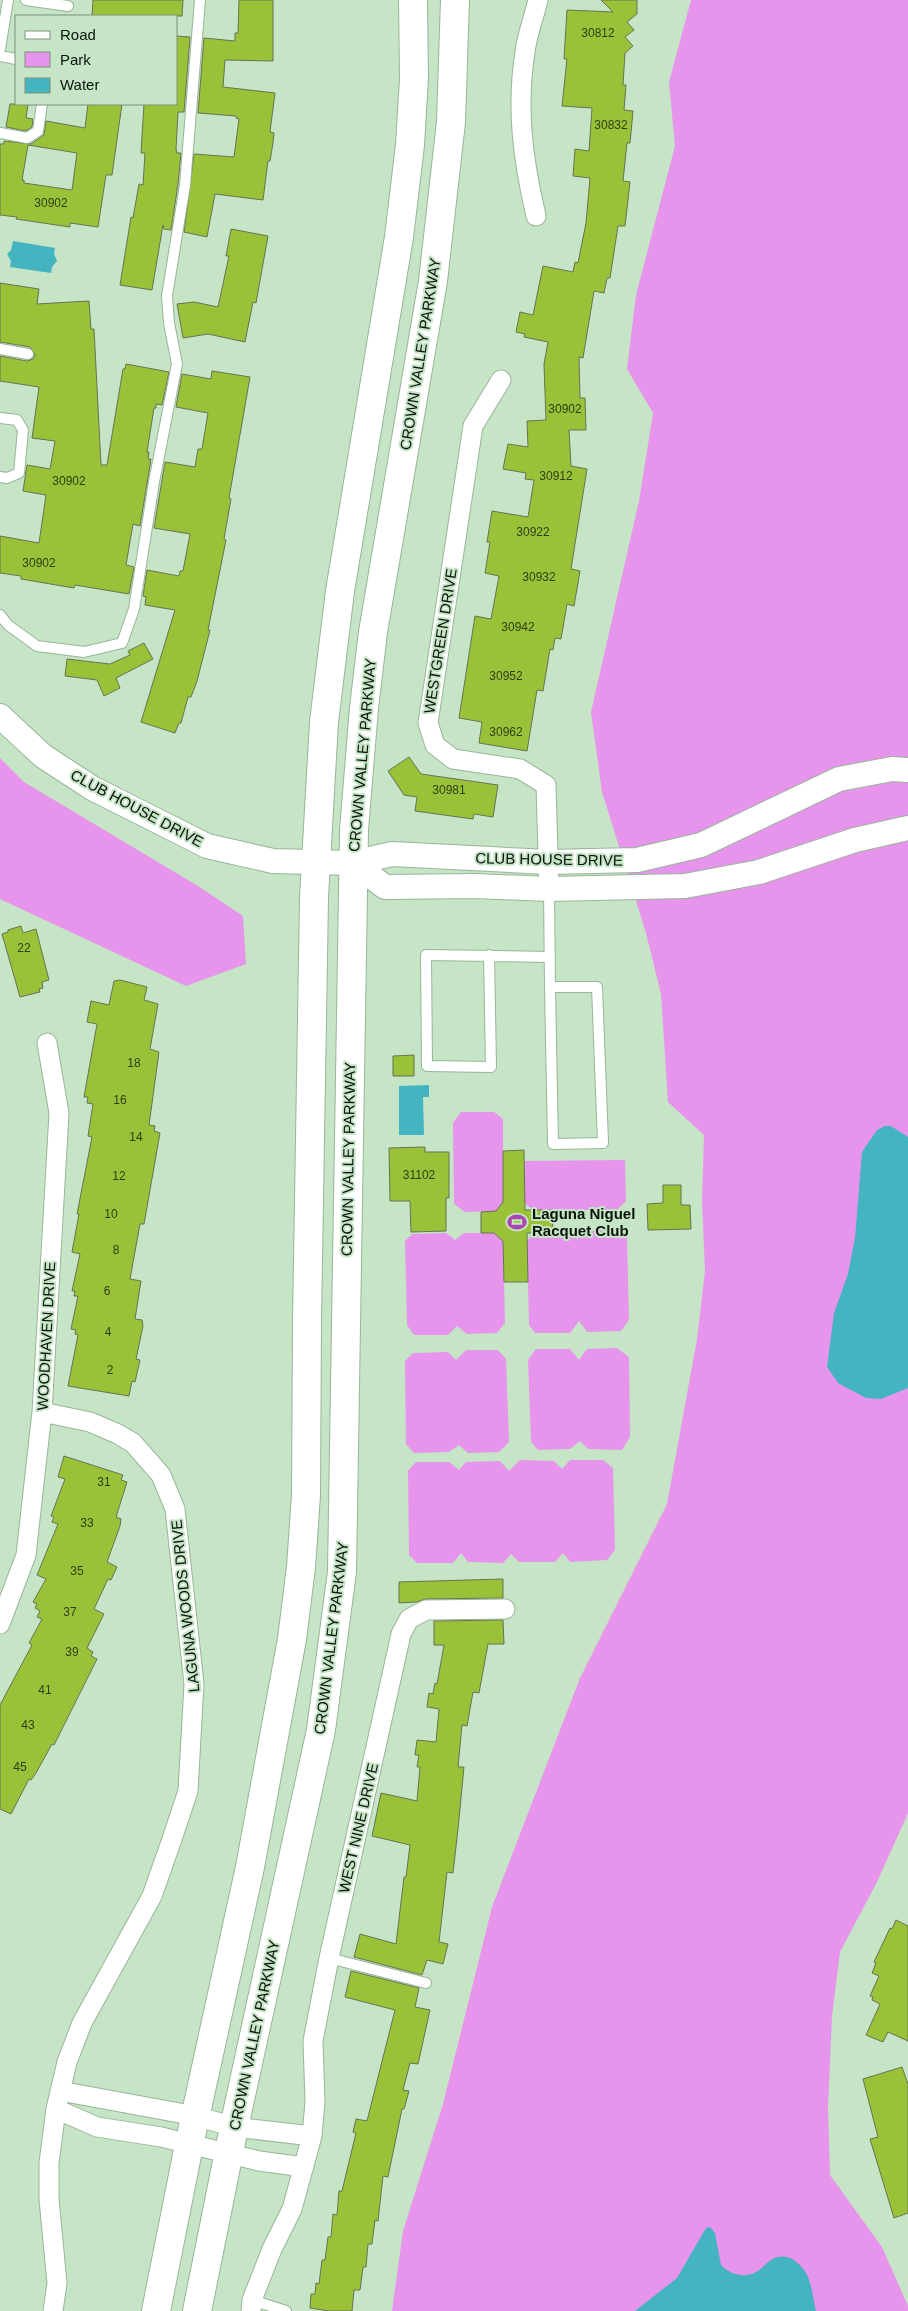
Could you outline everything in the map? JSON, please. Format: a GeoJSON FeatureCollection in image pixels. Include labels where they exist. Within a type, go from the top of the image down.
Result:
{"type":"FeatureCollection","features":[{"type":"Feature","properties":{"kind":"main road"},"geometry":{"type":"LineString","coordinates":[[156,2311],[189,2144],[250,1868],[292,1639],[301,1568],[306,1495],[307,1311],[316,862],[324,722],[340,591],[399,237],[407,173],[414,78],[413,0]]}},
{"type":"Feature","properties":{"kind":"main road","name":"CROWN VALLEY PARKWAY"},"geometry":{"type":"LineString","coordinates":[[197,2311],[234,2127],[321,1730],[342,1572],[353,863],[360,756],[373,632],[433,281],[451,122],[455,0]]}},
{"type":"Feature","properties":{"kind":"street"},"geometry":{"type":"LineString","coordinates":[[536,216],[524,165],[520,98],[525,50],[538,0]]}},
{"type":"Feature","properties":{"kind":"street","name":"WESTGREEN DRIVE"},"geometry":{"type":"LineString","coordinates":[[502,380],[473,426],[428,722],[435,745],[453,759],[520,769],[546,785],[549,889]]}},
{"type":"Feature","properties":{"kind":"street","name":"CLUB HOUSE DRIVE"},"geometry":{"type":"LineString","coordinates":[[0,716],[43,756],[84,782],[199,842],[274,861],[353,863],[392,854],[548,862],[638,860],[701,845],[839,779],[892,769],[908,770]]}},
{"type":"Feature","properties":{"kind":"street","name":"CLUB HOUSE DRIVE"},"geometry":{"type":"LineString","coordinates":[[353,863],[385,887],[475,886],[549,889],[685,886],[759,872],[856,840],[908,828]]}},
{"type":"Feature","properties":{"kind":"street","name":"WOODHAVEN DRIVE"},"geometry":{"type":"LineString","coordinates":[[0,1624],[26,1555],[42,1412],[58,1113],[47,1043]]}},
{"type":"Feature","properties":{"kind":"street","name":"LAGUNA WOODS DRIVE"},"geometry":{"type":"LineString","coordinates":[[42,1412],[90,1422],[118,1434],[133,1443],[161,1475],[175,1509],[194,1684],[188,1791],[152,1896],[82,2023],[60,2091],[49,2163],[49,2199],[57,2283],[53,2311]]}},
{"type":"Feature","properties":{"kind":"street","name":"WEST NINE DRIVE"},"geometry":{"type":"LineString","coordinates":[[252,2305],[272,2249],[292,2209],[312,2136],[316,2102],[313,2041],[329,1958],[401,1634],[409,1619],[426,1610],[505,1609]]}},
{"type":"Feature","properties":{"kind":"street"},"geometry":{"type":"LineString","coordinates":[[60,2091],[196,2116],[234,2127],[312,2136]]}},
{"type":"Feature","properties":{"kind":"street"},"geometry":{"type":"LineString","coordinates":[[56,2109],[98,2127],[189,2144],[259,2161],[304,2167]]}},
{"type":"Feature","properties":{"kind":"lane"},"geometry":{"type":"LineString","coordinates":[[0,49],[8,0]]}},
{"type":"Feature","properties":{"kind":"lane"},"geometry":{"type":"LineString","coordinates":[[26,0],[68,6]]}},
{"type":"Feature","properties":{"kind":"lane"},"geometry":{"type":"LineString","coordinates":[[0,615],[8,625],[37,646],[84,652],[122,643],[134,609],[154,482],[177,364],[169,323],[167,296],[185,185],[200,0]]}},
{"type":"Feature","properties":{"kind":"lane"},"geometry":{"type":"LineString","coordinates":[[0,56],[15,59]]}},
{"type":"Feature","properties":{"kind":"lane"},"geometry":{"type":"LineString","coordinates":[[0,133],[27,138],[38,131],[42,105]]}},
{"type":"Feature","properties":{"kind":"lane"},"geometry":{"type":"LineString","coordinates":[[0,349],[28,354]]}},
{"type":"Feature","properties":{"kind":"lane"},"geometry":{"type":"LineString","coordinates":[[0,418],[17,420],[23,430],[19,473],[7,478],[0,477]]}},
{"type":"Feature","properties":{"kind":"lane"},"geometry":{"type":"LineString","coordinates":[[549,889],[550,987],[554,1144],[603,1143],[597,987],[550,987]]}},
{"type":"Feature","properties":{"kind":"lane"},"geometry":{"type":"LineString","coordinates":[[489,955],[491,1067],[427,1066],[426,955],[489,955],[550,957]]}},
{"type":"Feature","properties":{"kind":"lane"},"geometry":{"type":"LineString","coordinates":[[329,1958],[426,1983]]}},
{"type":"Feature","properties":{"kind":"lane"},"geometry":{"type":"LineString","coordinates":[[252,2305],[286,2311]]}},
{"type":"Feature","properties":{"kind":"green space"},"geometry":{"type":"Polygon","coordinates":[[[691,0],[908,0],[908,1813],[877,1882],[840,1952],[832,2016],[828,2108],[830,2175],[882,2247],[908,2306],[908,2311],[392,2311],[403,2231],[443,2104],[492,1907],[580,1678],[667,1504],[697,1339],[705,1271],[702,1201],[704,1135],[668,1102],[661,994],[646,933],[602,792],[591,712],[639,501],[653,413],[627,369],[636,295],[675,146],[669,82],[691,0]]]}},
{"type":"Feature","properties":{"kind":"green space"},"geometry":{"type":"Polygon","coordinates":[[[0,758],[24,782],[198,886],[243,916],[246,964],[186,986],[0,899],[0,758]]]}},
{"type":"Feature","properties":{"kind":"green space"},"geometry":{"type":"Polygon","coordinates":[[[461,1112],[494,1112],[503,1119],[503,1202],[496,1211],[465,1212],[454,1204],[453,1123],[461,1112]]]}},
{"type":"Feature","properties":{"kind":"green space"},"geometry":{"type":"Polygon","coordinates":[[[625,1160],[626,1201],[617,1210],[533,1210],[525,1203],[525,1161],[625,1160]]]}},
{"type":"Feature","properties":{"kind":"green space"},"geometry":{"type":"Polygon","coordinates":[[[617,1230],[627,1238],[629,1320],[621,1331],[587,1332],[579,1321],[570,1333],[535,1333],[529,1325],[527,1241],[534,1233],[568,1232],[577,1239],[585,1231],[617,1230]]]}},
{"type":"Feature","properties":{"kind":"green space"},"geometry":{"type":"Polygon","coordinates":[[[446,1233],[455,1240],[464,1233],[494,1233],[503,1241],[505,1323],[497,1333],[467,1334],[457,1326],[448,1335],[414,1335],[407,1325],[405,1241],[412,1234],[446,1233]]]}},
{"type":"Feature","properties":{"kind":"green space"},"geometry":{"type":"Polygon","coordinates":[[[617,1348],[629,1357],[630,1437],[622,1450],[588,1449],[580,1441],[570,1449],[538,1450],[531,1442],[528,1360],[536,1349],[570,1349],[579,1360],[587,1349],[617,1348]]]}},
{"type":"Feature","properties":{"kind":"green space"},"geometry":{"type":"Polygon","coordinates":[[[466,1350],[498,1350],[506,1359],[509,1442],[499,1452],[468,1453],[459,1445],[449,1452],[414,1453],[406,1444],[405,1361],[413,1353],[448,1352],[456,1360],[466,1350]]]}},
{"type":"Feature","properties":{"kind":"green space"},"geometry":{"type":"Polygon","coordinates":[[[520,1460],[554,1461],[562,1469],[570,1460],[603,1460],[613,1468],[615,1550],[607,1560],[570,1562],[563,1553],[555,1562],[519,1562],[511,1554],[503,1563],[468,1562],[461,1553],[453,1563],[417,1563],[409,1555],[408,1471],[416,1462],[449,1462],[459,1470],[466,1462],[500,1461],[509,1471],[520,1460]]]}},
{"type":"Feature","properties":{"kind":"water"},"geometry":{"type":"Polygon","coordinates":[[[13,241],[55,248],[54,254],[57,261],[52,267],[51,273],[10,267],[11,261],[7,254],[11,250],[13,241]]]}},
{"type":"Feature","properties":{"kind":"water"},"geometry":{"type":"Polygon","coordinates":[[[429,1085],[429,1097],[423,1097],[424,1135],[399,1135],[399,1086],[429,1085]]]}},
{"type":"Feature","properties":{"kind":"water"},"geometry":{"type":"Polygon","coordinates":[[[885,1126],[891,1126],[908,1137],[908,1388],[881,1399],[866,1398],[838,1383],[827,1367],[834,1313],[848,1274],[855,1238],[862,1152],[877,1130],[885,1126]]]}},
{"type":"Feature","properties":{"kind":"water"},"geometry":{"type":"Polygon","coordinates":[[[710,2227],[715,2233],[721,2265],[733,2273],[751,2274],[776,2257],[786,2257],[796,2261],[808,2277],[816,2311],[635,2311],[677,2278],[706,2228],[710,2227]]]}},
{"type":"Feature","properties":{"kind":"building"},"geometry":{"type":"Polygon","coordinates":[[[93,0],[183,0],[182,16],[92,15],[93,0]]]}},
{"type":"Feature","properties":{"kind":"building"},"geometry":{"type":"Polygon","coordinates":[[[239,0],[273,0],[273,61],[225,60],[223,87],[275,93],[270,132],[274,133],[273,143],[270,161],[268,161],[263,200],[215,194],[207,237],[184,232],[194,154],[234,157],[239,119],[236,116],[198,113],[204,38],[235,41],[235,33],[238,33],[239,0]]]}},
{"type":"Feature","properties":{"kind":"building"},"geometry":{"type":"Polygon","coordinates":[[[601,0],[637,0],[637,14],[627,22],[634,30],[625,37],[633,46],[625,53],[623,85],[626,85],[624,110],[633,111],[630,143],[627,143],[623,181],[630,182],[625,226],[618,226],[610,278],[607,278],[604,293],[594,291],[583,358],[579,357],[580,398],[585,398],[586,430],[569,430],[571,466],[587,469],[571,569],[580,571],[574,606],[567,604],[561,639],[555,638],[553,650],[550,649],[543,691],[537,690],[527,751],[479,743],[482,722],[459,718],[475,616],[491,619],[499,576],[485,573],[492,511],[528,517],[534,480],[525,479],[526,473],[503,469],[508,444],[528,447],[527,421],[546,420],[544,364],[548,342],[524,337],[525,334],[516,332],[520,312],[533,315],[543,266],[573,272],[575,262],[578,263],[586,223],[590,178],[573,176],[575,149],[589,151],[592,108],[562,106],[567,59],[564,59],[567,10],[613,12],[601,0]]]}},
{"type":"Feature","properties":{"kind":"building"},"geometry":{"type":"Polygon","coordinates":[[[178,36],[190,37],[184,112],[178,112],[176,149],[177,153],[181,153],[178,184],[171,230],[164,229],[163,225],[152,290],[120,285],[131,217],[133,218],[139,184],[143,185],[145,153],[141,153],[144,105],[178,105],[178,36]]]}},
{"type":"Feature","properties":{"kind":"building"},"geometry":{"type":"Polygon","coordinates":[[[10,104],[28,105],[26,118],[33,119],[32,127],[26,131],[6,127],[10,104]]]}},
{"type":"Feature","properties":{"kind":"building"},"geometry":{"type":"Polygon","coordinates":[[[88,105],[122,105],[112,175],[106,175],[98,227],[70,223],[70,227],[0,215],[0,144],[4,144],[4,141],[31,144],[44,135],[46,121],[85,128],[88,105]],[[28,145],[22,180],[24,180],[24,183],[72,190],[77,153],[28,145]]]}},
{"type":"Feature","properties":{"kind":"building"},"geometry":{"type":"Polygon","coordinates":[[[231,229],[268,236],[256,303],[253,302],[245,342],[208,334],[183,338],[177,304],[194,302],[218,307],[229,256],[226,256],[231,229]]]}},
{"type":"Feature","properties":{"kind":"building"},"geometry":{"type":"Polygon","coordinates":[[[0,283],[39,289],[37,304],[89,301],[91,329],[94,329],[101,465],[107,465],[123,369],[125,369],[126,364],[169,372],[162,405],[156,404],[156,408],[154,408],[147,452],[149,452],[148,459],[151,459],[140,526],[133,524],[126,565],[134,567],[129,594],[75,585],[74,588],[21,579],[21,576],[0,573],[0,536],[39,543],[46,495],[23,491],[27,465],[50,469],[55,441],[32,438],[39,387],[0,381],[0,356],[27,361],[33,359],[35,355],[30,347],[0,342],[0,283]]]}},
{"type":"Feature","properties":{"kind":"building"},"geometry":{"type":"Polygon","coordinates":[[[212,371],[250,377],[229,498],[231,499],[224,539],[226,540],[208,630],[210,630],[197,681],[191,697],[188,697],[181,723],[179,723],[175,733],[141,722],[175,610],[145,605],[146,597],[143,596],[147,570],[179,576],[180,571],[183,571],[190,534],[154,528],[165,462],[195,467],[198,449],[202,449],[208,413],[176,407],[182,374],[211,379],[212,371]]]}},
{"type":"Feature","properties":{"kind":"building"},"geometry":{"type":"Polygon","coordinates":[[[144,643],[153,659],[116,678],[120,688],[104,696],[97,680],[65,676],[67,659],[110,664],[130,655],[128,651],[144,643]]]}},
{"type":"Feature","properties":{"kind":"building"},"geometry":{"type":"Polygon","coordinates":[[[409,757],[421,774],[498,785],[493,817],[474,814],[473,819],[415,811],[417,797],[404,795],[388,771],[409,757]]]}},
{"type":"Feature","properties":{"kind":"building"},"geometry":{"type":"Polygon","coordinates":[[[21,926],[23,933],[36,929],[49,980],[42,982],[43,988],[39,989],[40,992],[20,997],[2,934],[21,926]]]}},
{"type":"Feature","properties":{"kind":"building"},"geometry":{"type":"Polygon","coordinates":[[[120,980],[147,987],[144,1000],[158,1004],[150,1049],[159,1052],[149,1125],[155,1126],[154,1131],[160,1133],[144,1224],[140,1224],[130,1279],[141,1281],[135,1319],[142,1320],[143,1326],[136,1359],[140,1360],[135,1382],[132,1381],[129,1396],[68,1386],[78,1335],[75,1334],[76,1330],[71,1329],[78,1296],[74,1296],[75,1291],[72,1291],[80,1254],[72,1252],[79,1214],[77,1214],[92,1137],[88,1136],[93,1104],[87,1103],[88,1097],[84,1097],[97,1024],[87,1022],[91,1001],[109,1005],[114,981],[120,980]]]}},
{"type":"Feature","properties":{"kind":"building"},"geometry":{"type":"Polygon","coordinates":[[[414,1055],[414,1076],[393,1076],[393,1056],[414,1055]]]}},
{"type":"Feature","properties":{"kind":"building"},"geometry":{"type":"Polygon","coordinates":[[[425,1147],[425,1152],[449,1152],[449,1198],[446,1198],[446,1231],[411,1232],[410,1201],[390,1201],[389,1148],[425,1147]]]}},
{"type":"Feature","properties":{"kind":"building","name":"Laguna Niguel Racquet Club"},"geometry":{"type":"Polygon","coordinates":[[[524,1150],[525,1210],[552,1210],[553,1233],[527,1233],[528,1282],[504,1282],[503,1241],[494,1233],[481,1233],[481,1212],[496,1211],[503,1202],[503,1151],[524,1150]]]}},
{"type":"Feature","properties":{"kind":"building"},"geometry":{"type":"Polygon","coordinates":[[[663,1185],[681,1185],[681,1205],[690,1205],[691,1229],[648,1230],[647,1204],[663,1203],[663,1185]]]}},
{"type":"Feature","properties":{"kind":"building"},"geometry":{"type":"Polygon","coordinates":[[[64,1456],[123,1475],[121,1480],[127,1482],[116,1517],[121,1519],[120,1526],[107,1562],[117,1567],[111,1580],[108,1579],[94,1609],[104,1614],[87,1648],[93,1652],[91,1656],[97,1659],[54,1745],[52,1744],[31,1780],[29,1779],[11,1814],[0,1809],[0,1705],[32,1645],[29,1643],[42,1619],[37,1617],[40,1611],[35,1608],[37,1604],[33,1602],[46,1579],[37,1575],[58,1524],[52,1522],[54,1517],[51,1516],[65,1479],[58,1477],[64,1456]]]}},
{"type":"Feature","properties":{"kind":"building"},"geometry":{"type":"Polygon","coordinates":[[[503,1579],[503,1598],[426,1599],[416,1602],[399,1603],[399,1582],[503,1579]]]}},
{"type":"Feature","properties":{"kind":"building"},"geometry":{"type":"Polygon","coordinates":[[[503,1620],[504,1644],[488,1644],[479,1693],[473,1692],[467,1726],[462,1725],[458,1767],[464,1767],[458,1829],[453,1873],[447,1872],[439,1942],[448,1944],[443,1964],[427,1960],[422,1975],[354,1957],[360,1934],[396,1944],[410,1845],[372,1836],[381,1793],[417,1801],[420,1767],[417,1767],[419,1755],[415,1755],[417,1740],[436,1742],[439,1709],[427,1707],[429,1693],[433,1694],[435,1683],[437,1684],[444,1645],[434,1645],[434,1621],[503,1620]]]}},
{"type":"Feature","properties":{"kind":"building"},"geometry":{"type":"Polygon","coordinates":[[[896,1920],[908,1926],[908,2041],[888,2032],[883,2042],[866,2035],[880,2004],[872,2000],[873,1997],[870,1996],[879,1976],[872,1973],[876,1963],[874,1962],[890,1928],[892,1929],[896,1920]]]}},
{"type":"Feature","properties":{"kind":"building"},"geometry":{"type":"Polygon","coordinates":[[[351,1971],[419,1988],[415,2007],[430,2010],[418,2064],[410,2063],[403,2090],[409,2091],[404,2109],[402,2109],[388,2177],[383,2176],[378,2221],[375,2220],[372,2244],[368,2244],[366,2267],[363,2267],[360,2290],[354,2290],[352,2311],[329,2311],[310,2308],[311,2294],[315,2294],[316,2283],[319,2284],[322,2260],[325,2260],[328,2237],[331,2237],[333,2214],[337,2215],[339,2191],[342,2191],[356,2133],[353,2132],[356,2119],[367,2121],[395,2010],[345,1997],[351,1971]]]}},
{"type":"Feature","properties":{"kind":"building"},"geometry":{"type":"Polygon","coordinates":[[[902,2067],[908,2084],[908,2213],[894,2218],[870,2139],[878,2137],[863,2079],[902,2067]]]}},
{"type":"Feature","properties":{"kind":"place","name":"Laguna Niguel Racquet Club"},"geometry":{"type":"Point","coordinates":[517,1222]}}]}
